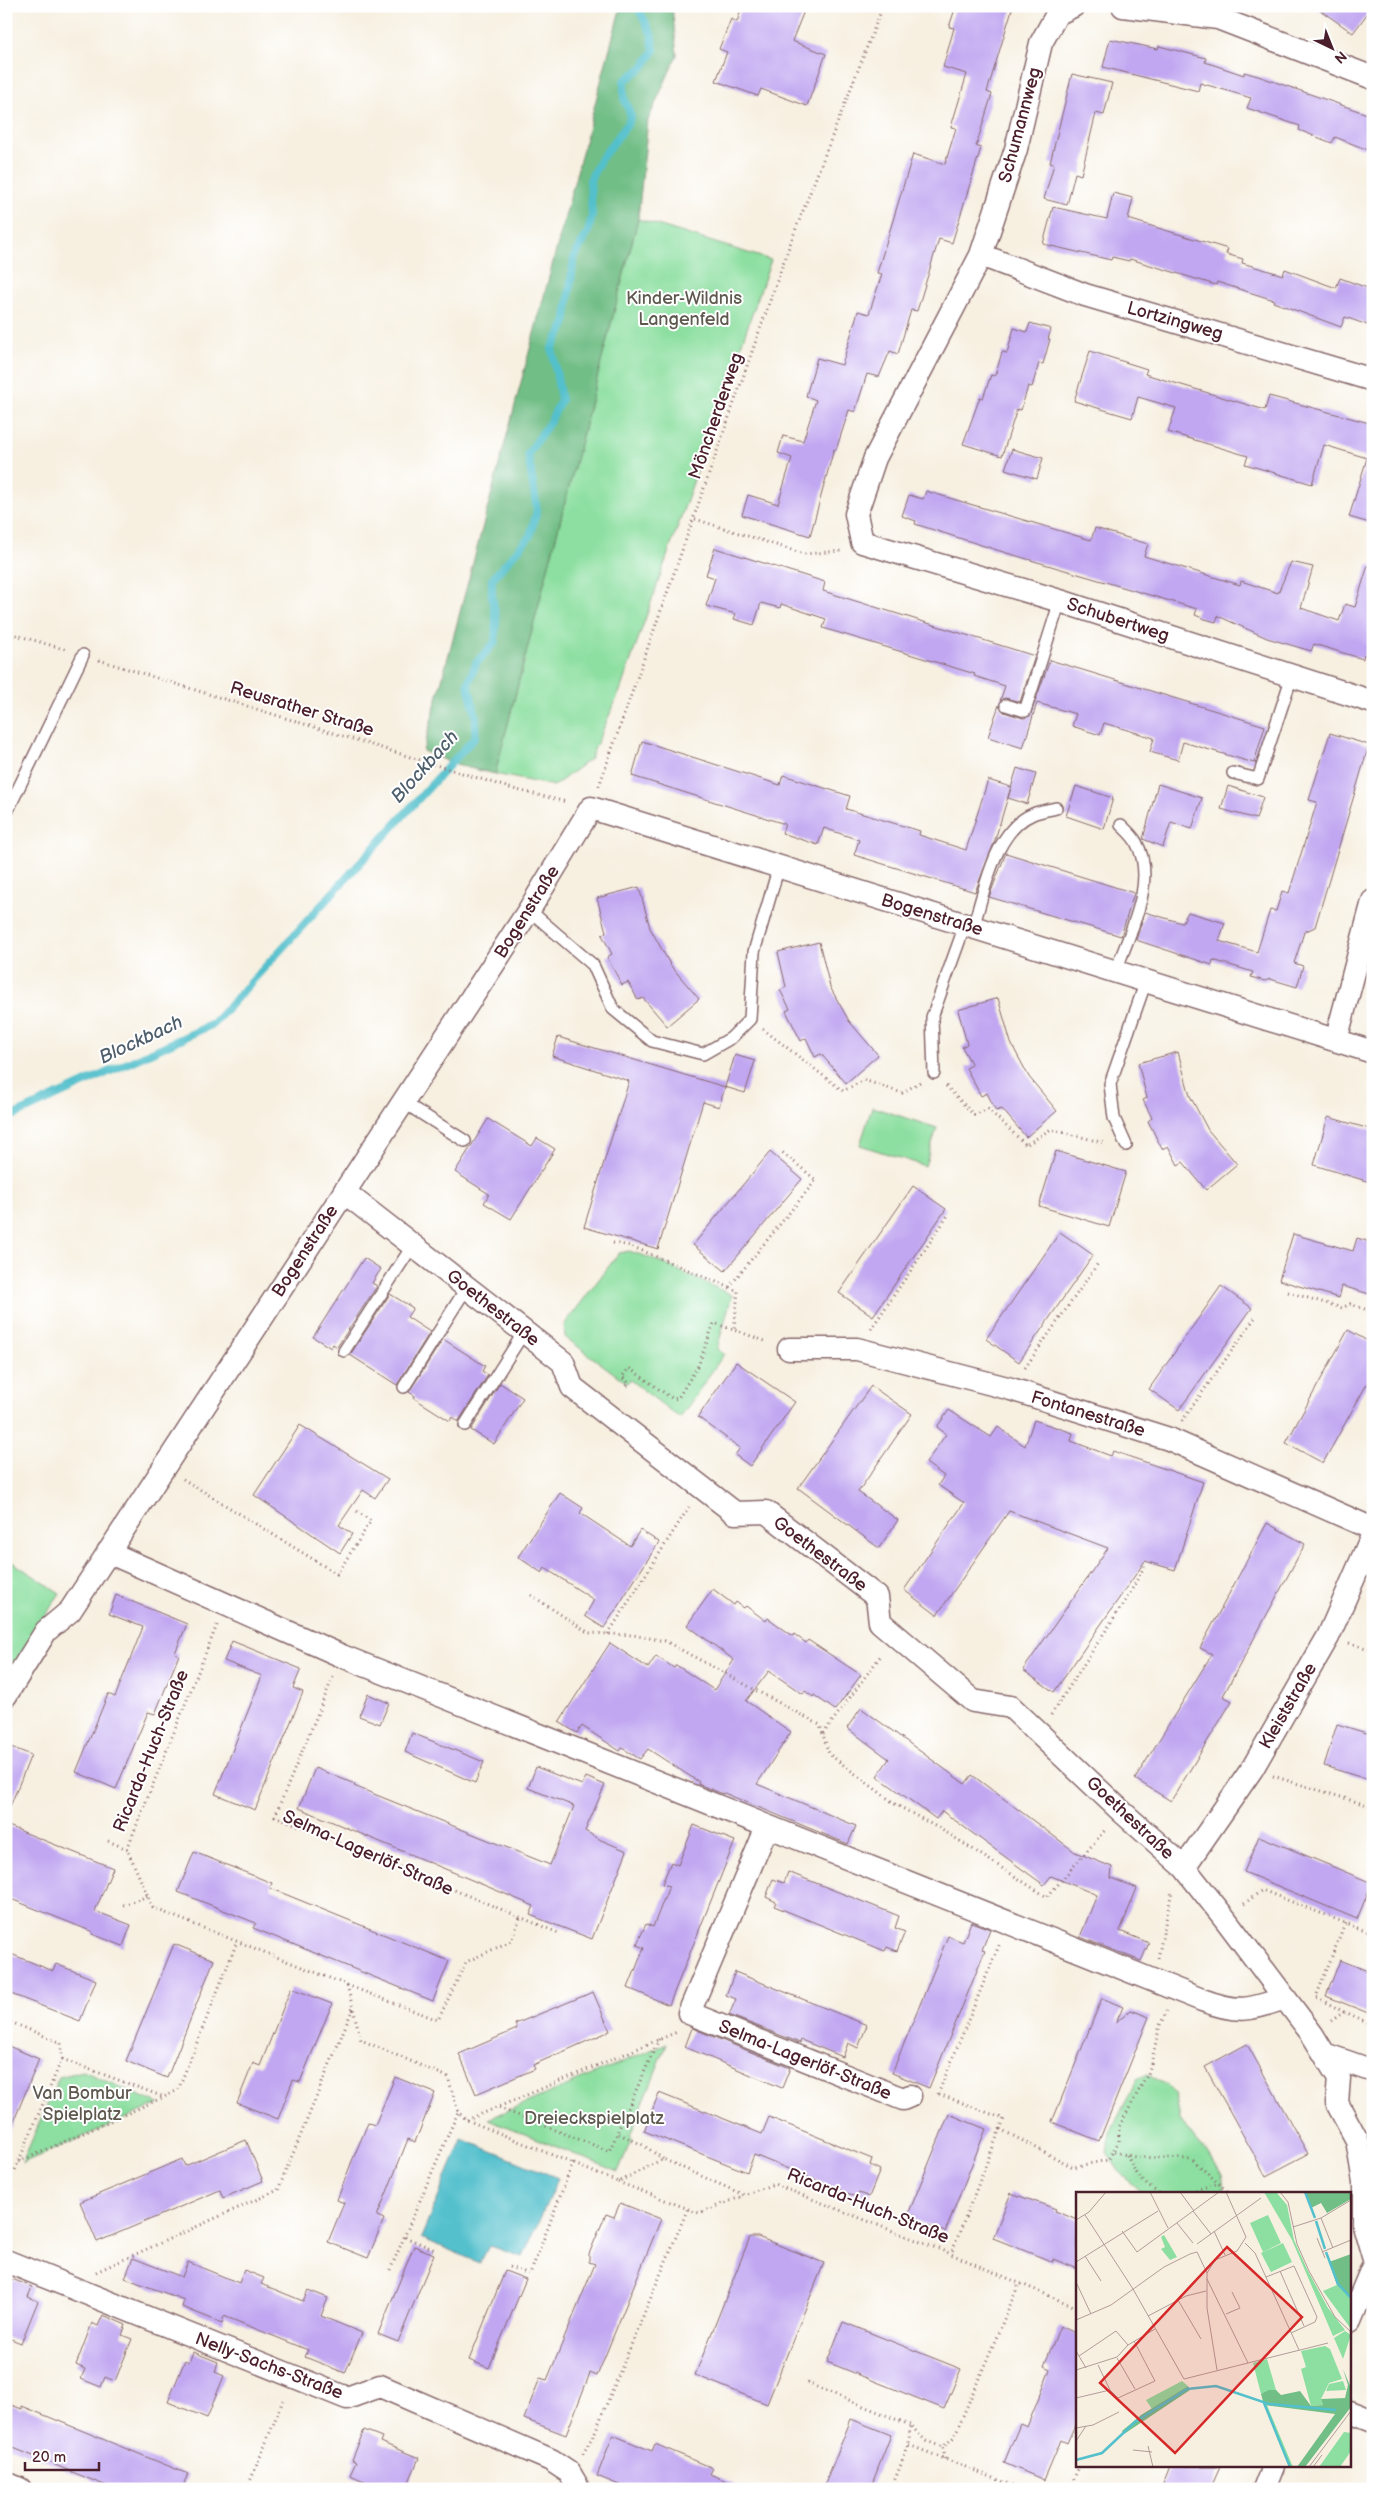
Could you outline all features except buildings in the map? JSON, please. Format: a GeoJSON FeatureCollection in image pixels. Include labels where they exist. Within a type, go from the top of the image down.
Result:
{"type":"FeatureCollection","features":[{"type":"Feature","properties":{"kind":"street","name":"Schumannweg"},"geometry":{"type":"LineString","coordinates":[[981,255],[1016,149],[1040,43],[1057,14],[1073,6]]}},
{"type":"Feature","properties":{"kind":"street"},"geometry":{"type":"LineString","coordinates":[[1123,6],[1221,12],[1373,78]]}},
{"type":"Feature","properties":{"kind":"street","name":"Lortzingweg"},"geometry":{"type":"LineString","coordinates":[[981,255],[1084,295],[1373,380]]}},
{"type":"Feature","properties":{"kind":"street"},"geometry":{"type":"LineString","coordinates":[[862,542],[856,514],[875,458],[981,255]]}},
{"type":"Feature","properties":{"kind":"street","name":"Schubertweg"},"geometry":{"type":"LineString","coordinates":[[862,542],[1060,601],[1373,702]]}},
{"type":"Feature","properties":{"kind":"street","name":"Bogenstraße"},"geometry":{"type":"LineString","coordinates":[[6,1694],[46,1631],[70,1611],[529,910],[591,808],[1373,1052]]}},
{"type":"Feature","properties":{"kind":"street"},"geometry":{"type":"LineString","coordinates":[[1336,1040],[1373,901]]}},
{"type":"Feature","properties":{"kind":"street","name":"Goethestraße"},"geometry":{"type":"LineString","coordinates":[[344,1192],[563,1362],[572,1387],[701,1488],[735,1513],[766,1512],[877,1597],[880,1622],[973,1701],[1012,1707],[1121,1811],[1178,1862],[1226,1920],[1312,2034],[1327,2055],[1339,2078],[1336,2103],[1356,2140],[1364,2182],[1364,2225],[1373,2256]]}},
{"type":"Feature","properties":{"kind":"street","name":"Fontanestraße"},"geometry":{"type":"LineString","coordinates":[[790,1349],[857,1349],[1011,1389],[1169,1439],[1373,1529]]}},
{"type":"Feature","properties":{"kind":"street","name":"Kleiststraße"},"geometry":{"type":"LineString","coordinates":[[1178,1862],[1252,1769],[1328,1637],[1373,1534]]}},
{"type":"Feature","properties":{"kind":"street"},"geometry":{"type":"LineString","coordinates":[[108,1552],[342,1656],[1223,2008],[1249,2010],[1285,1998]]}},
{"type":"Feature","properties":{"kind":"street"},"geometry":{"type":"LineString","coordinates":[[689,2013],[766,1827]]}},
{"type":"Feature","properties":{"kind":"street","name":"Selma-Lagerlöf-Straße"},"geometry":{"type":"LineString","coordinates":[[689,2013],[903,2099],[910,2096]]}},
{"type":"Feature","properties":{"kind":"street"},"geometry":{"type":"LineString","coordinates":[[1327,2055],[1373,2071]]}},
{"type":"Feature","properties":{"kind":"street","name":"Nelly-Sachs-Straße"},"geometry":{"type":"LineString","coordinates":[[6,2261],[347,2398],[380,2386],[551,2460],[574,2481]]}},
{"type":"Feature","properties":{"kind":"street"},"geometry":{"type":"LineString","coordinates":[[1352,2316],[1373,2266]]}},
{"type":"Feature","properties":{"kind":"street"},"geometry":{"type":"LineString","coordinates":[[1352,2413],[1373,2421]]}},
{"type":"Feature","properties":{"kind":"street"},"geometry":{"type":"LineString","coordinates":[[1264,2489],[1272,2468]]}},
{"type":"Feature","properties":{"kind":"street"},"geometry":{"type":"LineString","coordinates":[[6,2483],[20,2489]]}},
{"type":"Feature","properties":{"kind":"lane"},"geometry":{"type":"LineString","coordinates":[[1006,705],[1025,711],[1060,601]]}},
{"type":"Feature","properties":{"kind":"lane"},"geometry":{"type":"LineString","coordinates":[[6,814],[83,655]]}},
{"type":"Feature","properties":{"kind":"lane"},"geometry":{"type":"LineString","coordinates":[[1233,773],[1258,779],[1292,676]]}},
{"type":"Feature","properties":{"kind":"lane"},"geometry":{"type":"LineString","coordinates":[[934,1073],[932,1017],[1001,842],[1016,826],[1033,814],[1056,808]]}},
{"type":"Feature","properties":{"kind":"lane"},"geometry":{"type":"LineString","coordinates":[[1116,971],[1144,889],[1145,881],[1145,866],[1136,842],[1121,825]]}},
{"type":"Feature","properties":{"kind":"lane"},"geometry":{"type":"LineString","coordinates":[[529,910],[593,965],[613,1009],[652,1041],[703,1054],[731,1038],[750,1019],[754,952],[779,866]]}},
{"type":"Feature","properties":{"kind":"lane"},"geometry":{"type":"LineString","coordinates":[[1126,1145],[1114,1118],[1110,1084],[1146,981]]}},
{"type":"Feature","properties":{"kind":"lane"},"geometry":{"type":"LineString","coordinates":[[403,1102],[465,1141]]}},
{"type":"Feature","properties":{"kind":"lane"},"geometry":{"type":"LineString","coordinates":[[344,1351],[413,1245]]}},
{"type":"Feature","properties":{"kind":"lane"},"geometry":{"type":"LineString","coordinates":[[404,1387],[467,1287]]}},
{"type":"Feature","properties":{"kind":"lane"},"geometry":{"type":"LineString","coordinates":[[465,1425],[524,1332]]}},
{"type":"Feature","properties":{"kind":"path","name":"Möncherderweg"},"geometry":{"type":"LineString","coordinates":[[591,808],[695,519],[790,244],[883,6]]}},
{"type":"Feature","properties":{"kind":"path"},"geometry":{"type":"LineString","coordinates":[[695,519],[804,554],[836,553],[862,542]]}},
{"type":"Feature","properties":{"kind":"path","name":"Reusrather Straße"},"geometry":{"type":"LineString","coordinates":[[6,632],[512,789],[591,808]]}},
{"type":"Feature","properties":{"kind":"path"},"geometry":{"type":"LineString","coordinates":[[750,1019],[843,1091],[864,1080],[902,1093],[934,1073],[974,1115],[988,1110],[1026,1145],[1051,1129],[1104,1143]]}},
{"type":"Feature","properties":{"kind":"path"},"geometry":{"type":"LineString","coordinates":[[729,1287],[816,1180],[782,1152]]}},
{"type":"Feature","properties":{"kind":"path"},"geometry":{"type":"LineString","coordinates":[[857,1349],[950,1214]]}},
{"type":"Feature","properties":{"kind":"path"},"geometry":{"type":"LineString","coordinates":[[613,1243],[631,1246],[738,1291],[734,1330]]}},
{"type":"Feature","properties":{"kind":"path"},"geometry":{"type":"LineString","coordinates":[[1011,1389],[1100,1262]]}},
{"type":"Feature","properties":{"kind":"path"},"geometry":{"type":"LineString","coordinates":[[1288,1292],[1342,1308],[1350,1304],[1373,1312]]}},
{"type":"Feature","properties":{"kind":"path"},"geometry":{"type":"LineString","coordinates":[[1169,1439],[1257,1315]]}},
{"type":"Feature","properties":{"kind":"path"},"geometry":{"type":"LineString","coordinates":[[626,1386],[629,1382],[622,1377],[630,1368],[673,1399],[678,1398],[698,1366],[714,1323],[790,1349]]}},
{"type":"Feature","properties":{"kind":"path"},"geometry":{"type":"LineString","coordinates":[[163,1467],[337,1574],[371,1520],[355,1510]]}},
{"type":"Feature","properties":{"kind":"path"},"geometry":{"type":"LineString","coordinates":[[608,1634],[701,1488]]}},
{"type":"Feature","properties":{"kind":"path"},"geometry":{"type":"LineString","coordinates":[[1040,1732],[1130,1593],[1145,1565]]}},
{"type":"Feature","properties":{"kind":"path"},"geometry":{"type":"LineString","coordinates":[[530,1595],[589,1633],[665,1641],[820,1725],[829,1754],[895,1804],[949,1834],[1047,1897],[1121,1811]]}},
{"type":"Feature","properties":{"kind":"path","name":"Ricarda-Huch-Straße"},"geometry":{"type":"LineString","coordinates":[[226,1603],[127,1848],[153,1908],[438,2020],[466,1962],[512,1941],[520,1918]]}},
{"type":"Feature","properties":{"kind":"path"},"geometry":{"type":"LineString","coordinates":[[823,1734],[895,1635]]}},
{"type":"Feature","properties":{"kind":"path","name":"Selma-Lagerlöf-Straße"},"geometry":{"type":"LineString","coordinates":[[342,1656],[275,1816],[560,1934]]}},
{"type":"Feature","properties":{"kind":"path"},"geometry":{"type":"LineString","coordinates":[[1252,1769],[1373,1807]]}},
{"type":"Feature","properties":{"kind":"path"},"geometry":{"type":"LineString","coordinates":[[108,1841],[127,1848]]}},
{"type":"Feature","properties":{"kind":"path"},"geometry":{"type":"LineString","coordinates":[[1154,1981],[1178,1862]]}},
{"type":"Feature","properties":{"kind":"path"},"geometry":{"type":"LineString","coordinates":[[1226,1920],[1262,1890],[1373,1934]]}},
{"type":"Feature","properties":{"kind":"path"},"geometry":{"type":"LineString","coordinates":[[124,1905],[148,1896]]}},
{"type":"Feature","properties":{"kind":"path"},"geometry":{"type":"LineString","coordinates":[[951,2254],[1004,2120],[939,2094],[1008,1923]]}},
{"type":"Feature","properties":{"kind":"path"},"geometry":{"type":"LineString","coordinates":[[1345,1923],[1316,1997],[1373,2025]]}},
{"type":"Feature","properties":{"kind":"path"},"geometry":{"type":"LineString","coordinates":[[19,2162],[178,2090],[237,1942]]}},
{"type":"Feature","properties":{"kind":"path"},"geometry":{"type":"LineString","coordinates":[[347,1985],[361,2040],[448,2077],[458,2112],[467,2120],[618,2182],[663,2159]]}},
{"type":"Feature","properties":{"kind":"path"},"geometry":{"type":"LineString","coordinates":[[1000,2130],[1073,2167],[1108,2160],[1119,2141],[1119,2127],[1149,2072],[1160,2024],[1177,1990]]}},
{"type":"Feature","properties":{"kind":"path"},"geometry":{"type":"LineString","coordinates":[[77,2289],[94,2273],[278,2190],[354,2007]]}},
{"type":"Feature","properties":{"kind":"path"},"geometry":{"type":"LineString","coordinates":[[1312,2034],[1344,2012]]}},
{"type":"Feature","properties":{"kind":"path"},"geometry":{"type":"LineString","coordinates":[[467,2120],[682,2030],[689,2013]]}},
{"type":"Feature","properties":{"kind":"path"},"geometry":{"type":"LineString","coordinates":[[6,2020],[61,2044],[62,2059],[15,2170]]}},
{"type":"Feature","properties":{"kind":"path"},"geometry":{"type":"LineString","coordinates":[[499,2107],[609,2150],[659,2039]]}},
{"type":"Feature","properties":{"kind":"path"},"geometry":{"type":"LineString","coordinates":[[62,2059],[164,2097]]}},
{"type":"Feature","properties":{"kind":"path","name":"Selma-Lagerlöf-Straße"},"geometry":{"type":"LineString","coordinates":[[910,2096],[939,2094]]}},
{"type":"Feature","properties":{"kind":"path"},"geometry":{"type":"LineString","coordinates":[[390,2270],[458,2112]]}},
{"type":"Feature","properties":{"kind":"path"},"geometry":{"type":"LineString","coordinates":[[617,2133],[644,2145],[663,2159],[744,2195]]}},
{"type":"Feature","properties":{"kind":"path"},"geometry":{"type":"LineString","coordinates":[[1114,2152],[1127,2155],[1192,2160],[1227,2192]]}},
{"type":"Feature","properties":{"kind":"path"},"geometry":{"type":"LineString","coordinates":[[1127,2155],[1134,2172],[1151,2189],[1157,2192]]}},
{"type":"Feature","properties":{"kind":"path"},"geometry":{"type":"LineString","coordinates":[[509,2267],[530,2274],[573,2163]]}},
{"type":"Feature","properties":{"kind":"path","name":"Ricarda-Huch-Straße"},"geometry":{"type":"LineString","coordinates":[[618,2182],[699,2213],[774,2184],[951,2254],[1076,2307]]}},
{"type":"Feature","properties":{"kind":"path"},"geometry":{"type":"LineString","coordinates":[[1188,2192],[1217,2184]]}},
{"type":"Feature","properties":{"kind":"path"},"geometry":{"type":"LineString","coordinates":[[574,2481],[581,2458],[595,2432],[688,2208]]}},
{"type":"Feature","properties":{"kind":"path"},"geometry":{"type":"LineString","coordinates":[[405,2237],[435,2250]]}},
{"type":"Feature","properties":{"kind":"path"},"geometry":{"type":"LineString","coordinates":[[942,2447],[954,2437],[1019,2284]]}},
{"type":"Feature","properties":{"kind":"path"},"geometry":{"type":"LineString","coordinates":[[247,2489],[293,2377]]}},
{"type":"Feature","properties":{"kind":"path"},"geometry":{"type":"LineString","coordinates":[[807,2383],[910,2424],[926,2441],[942,2447]]}},
{"type":"Feature","properties":{"kind":"path"},"geometry":{"type":"LineString","coordinates":[[892,2489],[909,2445],[910,2424]]}},
{"type":"Feature","properties":{"kind":"path"},"geometry":{"type":"LineString","coordinates":[[909,2445],[1022,2489]]}},
{"type":"Feature","properties":{"kind":"path"},"geometry":{"type":"LineString","coordinates":[[942,2447],[945,2459]]}},
{"type":"Feature","properties":{"kind":"path"},"geometry":{"type":"LineString","coordinates":[[1070,2489],[1078,2468]]}},
{"type":"Feature","properties":{"kind":"green space"},"geometry":{"type":"Polygon","coordinates":[[[621,6],[672,6],[677,55],[648,120],[638,219],[495,774],[456,765],[423,751],[621,6]]]}},
{"type":"Feature","properties":{"kind":"green space","name":"Kinder-Wildnis Langenfeld"},"geometry":{"type":"Polygon","coordinates":[[[638,219],[771,260],[620,691],[590,759],[554,786],[495,774],[638,219]]]}},
{"type":"Feature","properties":{"kind":"green space"},"geometry":{"type":"Polygon","coordinates":[[[872,1107],[937,1128],[925,1166],[860,1145],[872,1107]]]}},
{"type":"Feature","properties":{"kind":"green space"},"geometry":{"type":"Polygon","coordinates":[[[629,1251],[651,1258],[732,1295],[717,1349],[724,1354],[680,1418],[630,1380],[627,1383],[565,1337],[564,1325],[619,1253],[629,1251]]]}},
{"type":"Feature","properties":{"kind":"green space"},"geometry":{"type":"Polygon","coordinates":[[[6,1558],[60,1593],[6,1677],[6,1558]]]}},
{"type":"Feature","properties":{"kind":"green space","name":"Dreieckspielplatz"},"geometry":{"type":"Polygon","coordinates":[[[667,2043],[630,2136],[632,2138],[618,2172],[488,2119],[667,2043]]]}},
{"type":"Feature","properties":{"kind":"green space","name":"Van Bombur Spielplatz"},"geometry":{"type":"Polygon","coordinates":[[[83,2071],[159,2104],[22,2163],[59,2077],[83,2071]]]}},
{"type":"Feature","properties":{"kind":"green space"},"geometry":{"type":"Polygon","coordinates":[[[1148,2074],[1167,2085],[1175,2093],[1180,2120],[1197,2142],[1208,2151],[1222,2175],[1224,2188],[1210,2192],[1141,2192],[1123,2176],[1107,2152],[1112,2129],[1137,2079],[1148,2074]]]}},
{"type":"Feature","properties":{"kind":"water"},"geometry":{"type":"Polygon","coordinates":[[[462,2139],[558,2178],[523,2257],[489,2246],[480,2263],[421,2238],[462,2139]]]}},
{"type":"Feature","properties":{"kind":"waterway","name":"Blockbach"},"geometry":{"type":"LineString","coordinates":[[6,1119],[213,1024],[475,737],[476,717],[468,684],[476,663],[495,642],[496,620],[492,596],[492,579],[530,536],[537,510],[528,454],[551,420],[561,400],[552,348],[565,325],[574,258],[588,232],[592,216],[590,180],[600,160],[627,125],[631,116],[624,98],[624,81],[643,67],[654,51],[651,33],[637,6]]}}]}
